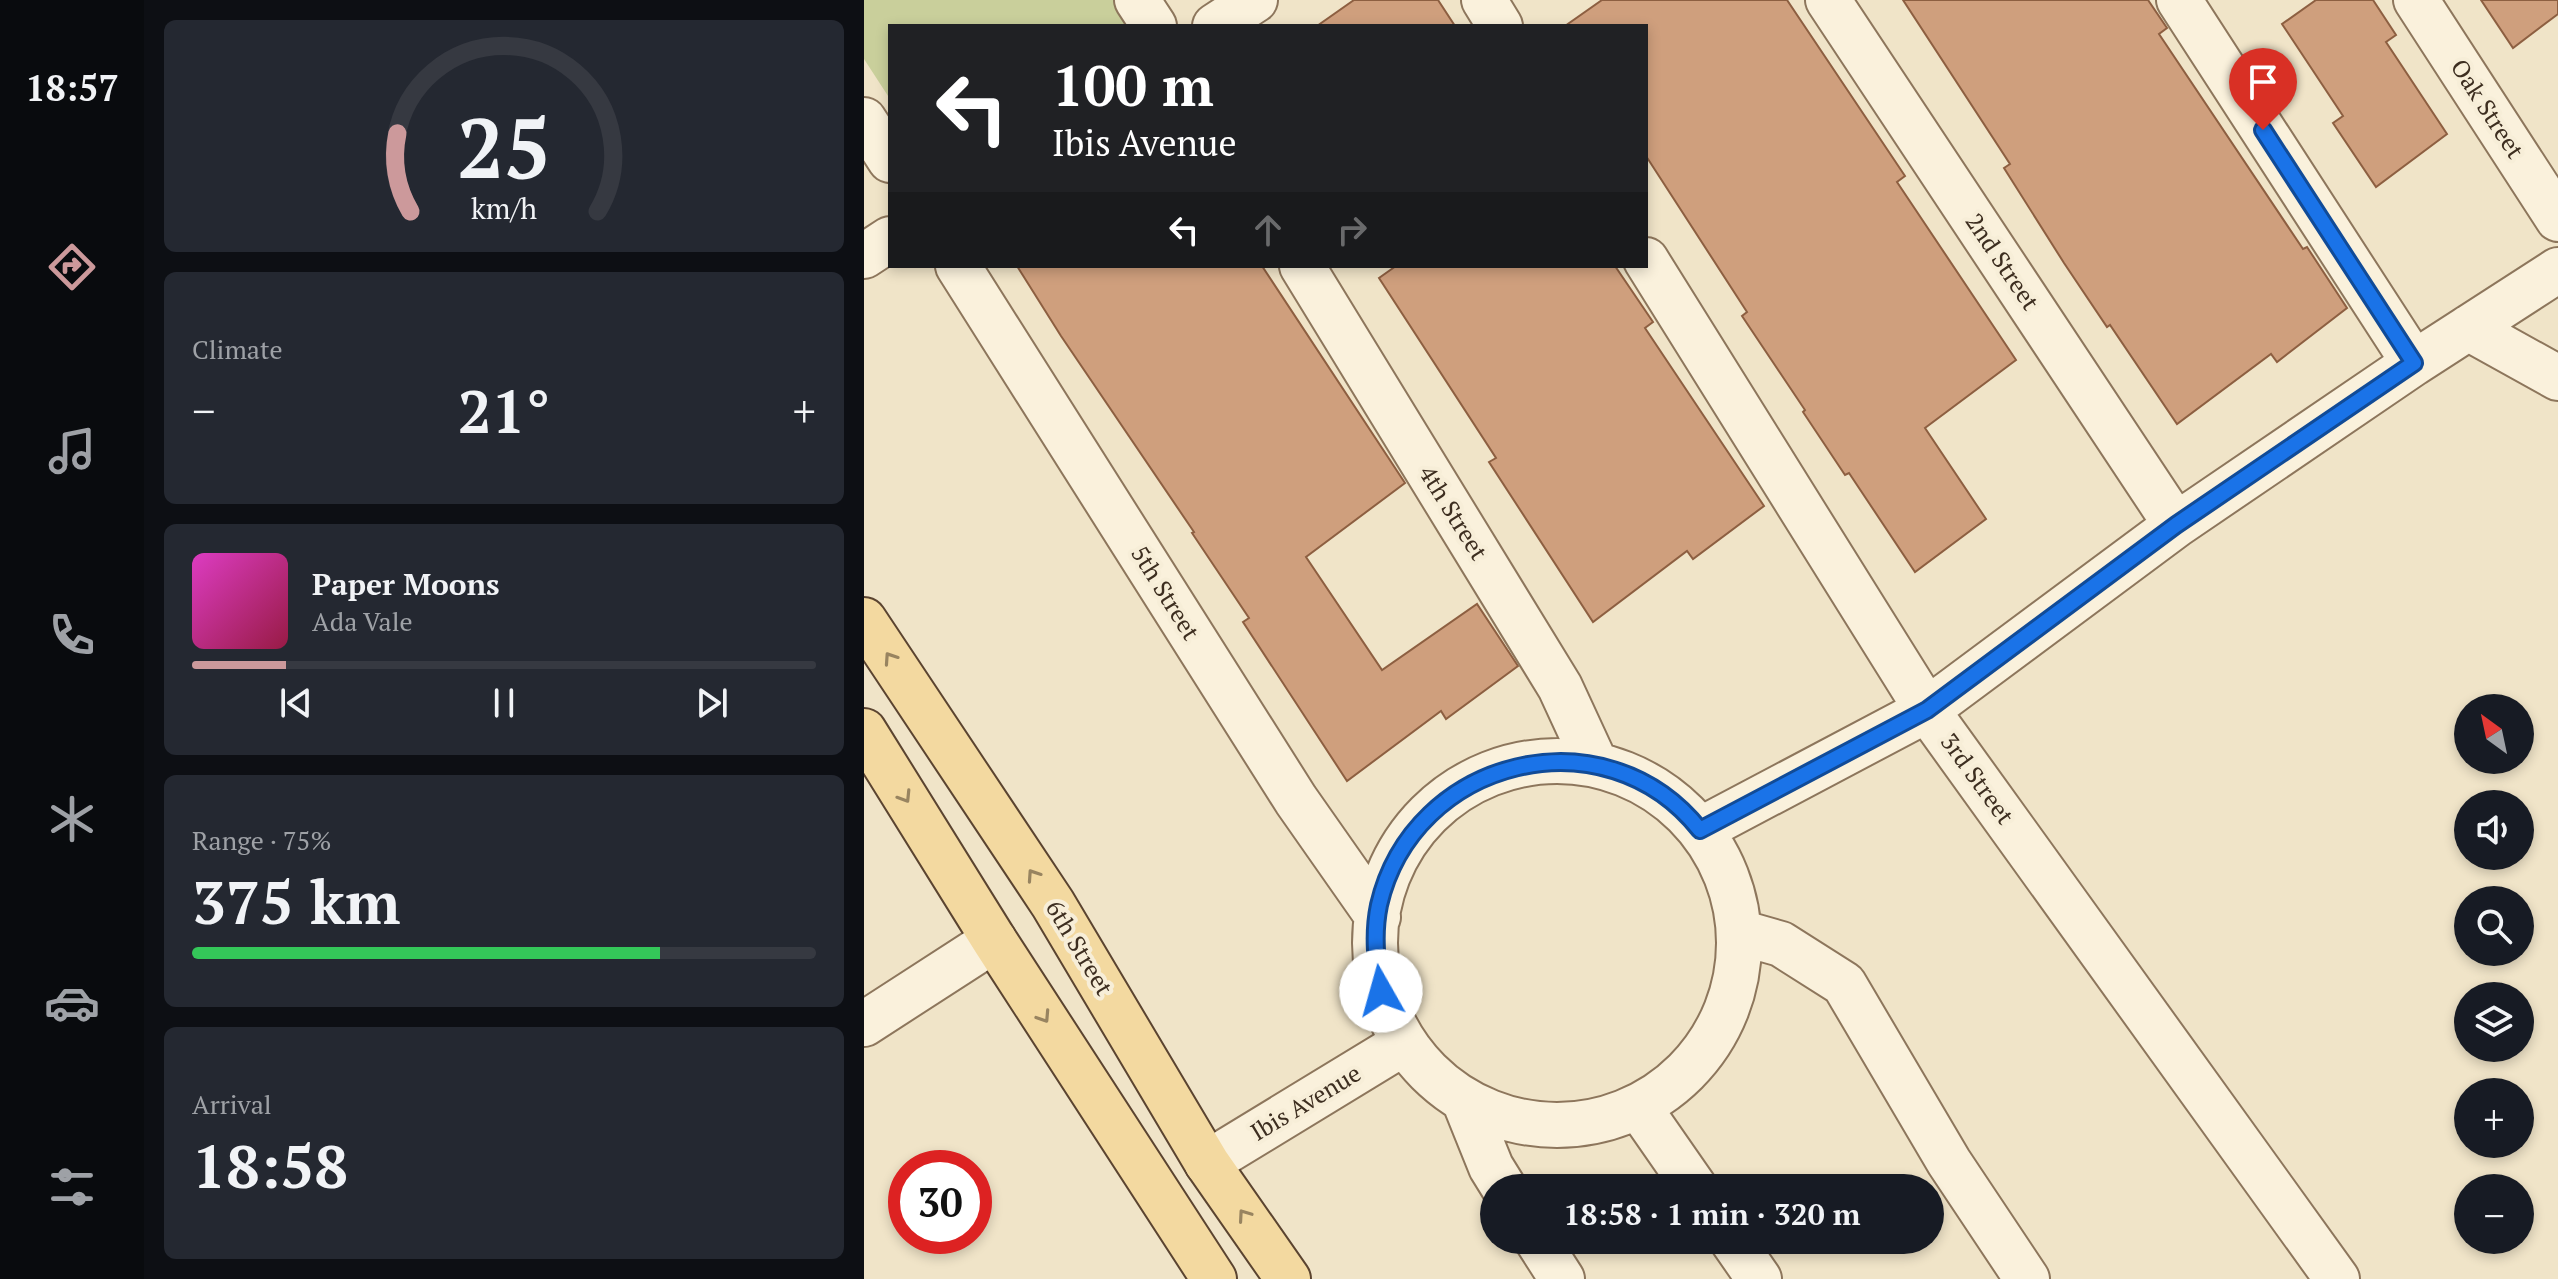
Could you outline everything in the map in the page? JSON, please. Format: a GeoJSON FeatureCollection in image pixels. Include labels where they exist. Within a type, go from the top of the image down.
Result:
{"type":"FeatureCollection","features":[{"type":"Feature","properties":{"kind":"main road","name":"6th Street"},"geometry":{"type":"LineString","coordinates":[[864,620],[1053,904],[1207,1163],[1288,1279]]}},
{"type":"Feature","properties":{"kind":"main road"},"geometry":{"type":"LineString","coordinates":[[864,731],[994,940],[1214,1279]]}},
{"type":"Feature","properties":{"kind":"street"},"geometry":{"type":"LineString","coordinates":[[1137,0],[1153,24]]}},
{"type":"Feature","properties":{"kind":"street"},"geometry":{"type":"LineString","coordinates":[[1218,24],[1255,0]]}},
{"type":"Feature","properties":{"kind":"street"},"geometry":{"type":"LineString","coordinates":[[1484,0],[1499,24]]}},
{"type":"Feature","properties":{"kind":"street","name":"2nd Street"},"geometry":{"type":"LineString","coordinates":[[1828,0],[2176,525]]}},
{"type":"Feature","properties":{"kind":"street"},"geometry":{"type":"LineString","coordinates":[[2179,0],[2414,363]]}},
{"type":"Feature","properties":{"kind":"street","name":"Oak Street"},"geometry":{"type":"LineString","coordinates":[[2416,0],[2558,219]]}},
{"type":"Feature","properties":{"kind":"street"},"geometry":{"type":"LineString","coordinates":[[864,120],[888,157]]}},
{"type":"Feature","properties":{"kind":"street"},"geometry":{"type":"LineString","coordinates":[[864,256],[888,240]]}},
{"type":"Feature","properties":{"kind":"street","name":"3rd Street"},"geometry":{"type":"LineString","coordinates":[[1648,263],[1927,710],[2337,1279]]}},
{"type":"Feature","properties":{"kind":"street","name":"5th Street"},"geometry":{"type":"LineString","coordinates":[[959,268],[1296,800],[1378,917]]}},
{"type":"Feature","properties":{"kind":"street","name":"4th Street"},"geometry":{"type":"LineString","coordinates":[[1303,268],[1560,687],[1596,765]]}},
{"type":"Feature","properties":{"kind":"street"},"geometry":{"type":"LineString","coordinates":[[1700,830],[1927,710],[2176,525],[2414,363],[2558,270]]}},
{"type":"Feature","properties":{"kind":"street"},"geometry":{"type":"LineString","coordinates":[[2468,328],[2558,378]]}},
{"type":"Feature","properties":{"kind":"street"},"geometry":{"type":"LineString","coordinates":[[1483,1109],[1442,1085],[1422,1065],[1404,1043],[1381,991],[1376,962],[1378,917],[1388,879],[1400,853],[1416,829],[1436,808],[1484,777],[1511,768],[1553,762],[1596,765],[1649,785],[1672,801],[1700,830],[1724,869],[1733,896],[1740,952],[1728,1008],[1712,1039],[1679,1078],[1638,1106],[1604,1119],[1548,1125],[1519,1122],[1483,1109],[1464,1100],[1495,1174]]}},
{"type":"Feature","properties":{"kind":"street"},"geometry":{"type":"LineString","coordinates":[[1739,932],[1781,944],[1844,984],[1949,1162],[2027,1279]]}},
{"type":"Feature","properties":{"kind":"street"},"geometry":{"type":"LineString","coordinates":[[864,1024],[994,940]]}},
{"type":"Feature","properties":{"kind":"street","name":"Ibis Avenue"},"geometry":{"type":"LineString","coordinates":[[1207,1163],[1404,1043]]}},
{"type":"Feature","properties":{"kind":"street"},"geometry":{"type":"LineString","coordinates":[[1638,1106],[1685,1174]]}},
{"type":"Feature","properties":{"kind":"street"},"geometry":{"type":"LineString","coordinates":[[1546,1254],[1562,1279]]}},
{"type":"Feature","properties":{"kind":"street"},"geometry":{"type":"LineString","coordinates":[[1742,1254],[1759,1279]]}},
{"type":"Feature","properties":{"kind":"green space"},"geometry":{"type":"Polygon","coordinates":[[[864,0],[1117,0],[1133,23],[888,24],[888,96],[864,59],[864,0]]]}},
{"type":"Feature","properties":{"kind":"building"},"geometry":{"type":"Polygon","coordinates":[[[1354,0],[1438,0],[1454,24],[1320,24],[1354,0]]]}},
{"type":"Feature","properties":{"kind":"building"},"geometry":{"type":"Polygon","coordinates":[[[1602,0],[1787,0],[1905,176],[1897,182],[2016,360],[1925,428],[1986,519],[1915,572],[1849,473],[1845,475],[1803,412],[1805,410],[1742,316],[1747,312],[1648,159],[1648,24],[1568,24],[1602,0]]]}},
{"type":"Feature","properties":{"kind":"building"},"geometry":{"type":"Polygon","coordinates":[[[1903,0],[2148,0],[2167,28],[2159,34],[2303,249],[2307,247],[2347,308],[2277,362],[2271,354],[2177,424],[2064,263],[2004,168],[2010,164],[1903,0]]]}},
{"type":"Feature","properties":{"kind":"building"},"geometry":{"type":"Polygon","coordinates":[[[2316,0],[2373,0],[2396,35],[2386,42],[2447,134],[2376,187],[2333,123],[2343,116],[2282,24],[2316,0]]]}},
{"type":"Feature","properties":{"kind":"building"},"geometry":{"type":"Polygon","coordinates":[[[2481,0],[2558,0],[2558,14],[2513,48],[2481,0]]]}},
{"type":"Feature","properties":{"kind":"building"},"geometry":{"type":"Polygon","coordinates":[[[1018,268],[1263,268],[1405,483],[1306,557],[1382,670],[1477,604],[1518,666],[1446,719],[1441,711],[1347,781],[1243,622],[1249,618],[1194,532],[1018,268]]]}},
{"type":"Feature","properties":{"kind":"building"},"geometry":{"type":"Polygon","coordinates":[[[1393,268],[1616,268],[1653,322],[1645,328],[1764,506],[1693,559],[1687,551],[1593,622],[1489,462],[1496,458],[1379,278],[1393,268]]]}},
{"type":"Feature","properties":{"kind":"route"},"geometry":{"type":"LineString","coordinates":[[1381,991],[1375,934],[1379,906],[1388,879],[1416,829],[1436,808],[1459,791],[1484,777],[1511,768],[1539,763],[1596,765],[1649,785],[1672,801],[1700,830],[1927,710],[2176,525],[2414,363],[2263,130]]}}]}
